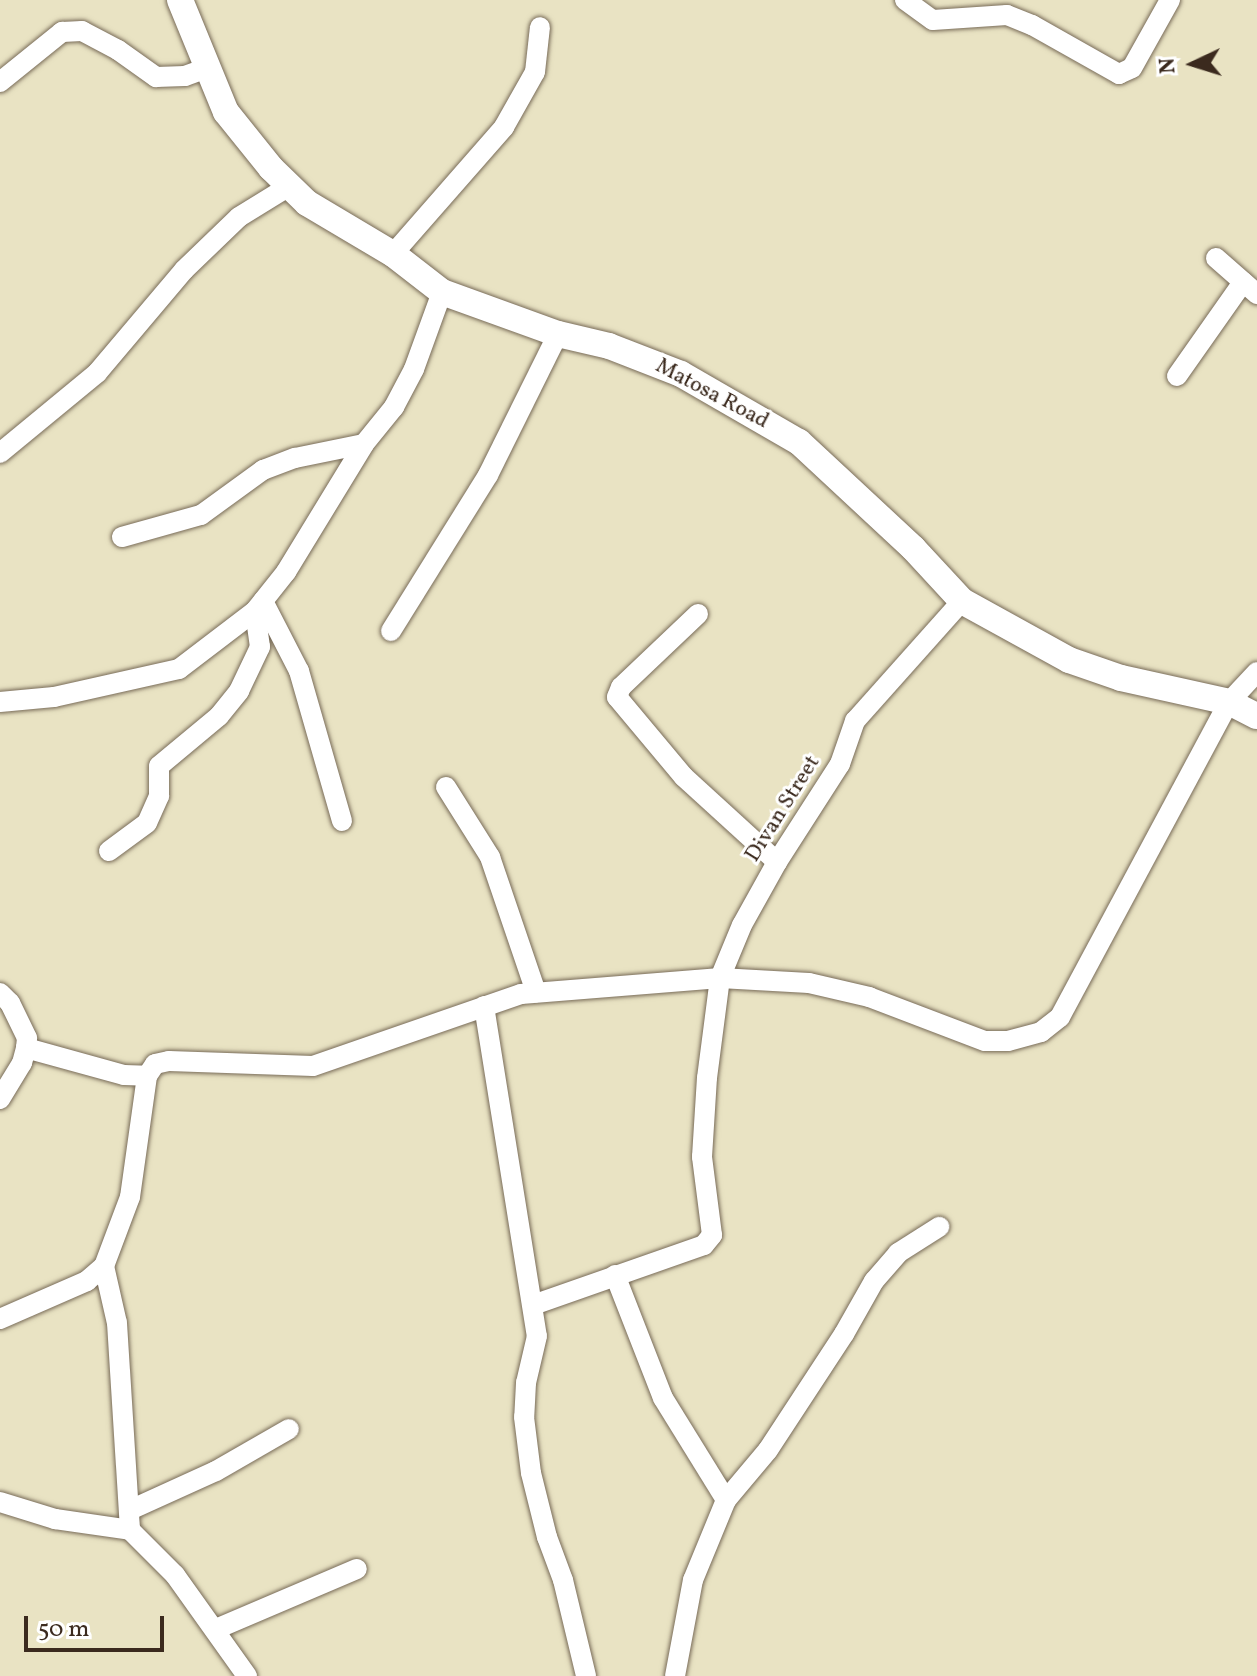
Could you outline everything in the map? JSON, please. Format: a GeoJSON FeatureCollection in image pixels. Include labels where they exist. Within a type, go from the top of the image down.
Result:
{"type":"FeatureCollection","features":[{"type":"Feature","properties":{"kind":"street","name":"Matosa Road"},"geometry":{"type":"LineString","coordinates":[[180,0],[226,112],[271,168],[307,203],[393,254],[442,292],[558,334],[609,346],[681,374],[799,442],[913,548],[962,601],[1069,660],[1121,678],[1229,702],[1257,716]]}},
{"type":"Feature","properties":{"kind":"street"},"geometry":{"type":"LineString","coordinates":[[905,0],[933,20],[1007,15],[1032,25],[1119,74],[1132,68],[1170,0]]}},
{"type":"Feature","properties":{"kind":"street"},"geometry":{"type":"LineString","coordinates":[[393,254],[504,127],[535,72],[540,27]]}},
{"type":"Feature","properties":{"kind":"street"},"geometry":{"type":"LineString","coordinates":[[0,82],[62,32],[82,31],[118,50],[156,77],[185,76],[207,68]]}},
{"type":"Feature","properties":{"kind":"street"},"geometry":{"type":"LineString","coordinates":[[4,443],[97,373],[184,270],[228,227],[291,185]]}},
{"type":"Feature","properties":{"kind":"street"},"geometry":{"type":"LineString","coordinates":[[1177,376],[1250,288],[1216,258]]}},
{"type":"Feature","properties":{"kind":"street"},"geometry":{"type":"LineString","coordinates":[[0,702],[54,697],[179,669],[259,606],[286,572],[364,444],[394,407],[414,369],[442,292]]}},
{"type":"Feature","properties":{"kind":"street"},"geometry":{"type":"LineString","coordinates":[[391,631],[488,475],[558,334]]}},
{"type":"Feature","properties":{"kind":"street"},"geometry":{"type":"LineString","coordinates":[[122,537],[201,515],[218,505],[235,487],[273,466],[364,444]]}},
{"type":"Feature","properties":{"kind":"street","name":"Divan Street"},"geometry":{"type":"LineString","coordinates":[[533,1305],[704,1245],[712,1235],[702,1157],[707,1078],[720,978],[742,925],[777,862],[840,764],[855,721],[962,601]]}},
{"type":"Feature","properties":{"kind":"street"},"geometry":{"type":"LineString","coordinates":[[259,606],[299,671],[342,821]]}},
{"type":"Feature","properties":{"kind":"street"},"geometry":{"type":"LineString","coordinates":[[109,851],[147,823],[159,796],[159,766],[219,716],[239,691],[260,647],[259,606]]}},
{"type":"Feature","properties":{"kind":"street"},"geometry":{"type":"LineString","coordinates":[[698,614],[621,687],[617,697],[684,777],[777,862]]}},
{"type":"Feature","properties":{"kind":"street"},"geometry":{"type":"LineString","coordinates":[[0,1319],[87,1281],[104,1266],[130,1197],[147,1076],[155,1064],[169,1061],[313,1066],[484,1006],[536,992],[720,978],[809,983],[869,997],[985,1041],[1008,1041],[1041,1032],[1060,1017],[1229,702],[1257,672]]}},
{"type":"Feature","properties":{"kind":"street"},"geometry":{"type":"LineString","coordinates":[[446,787],[490,857],[536,992]]}},
{"type":"Feature","properties":{"kind":"street"},"geometry":{"type":"LineString","coordinates":[[0,993],[10,1003],[27,1038],[22,1063],[0,1099]]}},
{"type":"Feature","properties":{"kind":"street"},"geometry":{"type":"LineString","coordinates":[[484,1006],[537,1336],[526,1383],[524,1417],[531,1473],[547,1537],[563,1580],[586,1676]]}},
{"type":"Feature","properties":{"kind":"street"},"geometry":{"type":"LineString","coordinates":[[26,1048],[99,1065],[124,1075],[147,1076]]}},
{"type":"Feature","properties":{"kind":"street"},"geometry":{"type":"LineString","coordinates":[[675,1676],[693,1580],[726,1500],[768,1450],[844,1334],[874,1281],[898,1253],[939,1227]]}},
{"type":"Feature","properties":{"kind":"street"},"geometry":{"type":"LineString","coordinates":[[104,1266],[117,1323],[130,1520],[216,1629],[247,1676]]}},
{"type":"Feature","properties":{"kind":"street"},"geometry":{"type":"LineString","coordinates":[[615,1275],[663,1398],[726,1500]]}},
{"type":"Feature","properties":{"kind":"street"},"geometry":{"type":"LineString","coordinates":[[0,1502],[55,1519],[130,1520],[289,1429]]}},
{"type":"Feature","properties":{"kind":"street"},"geometry":{"type":"LineString","coordinates":[[216,1629],[357,1569]]}}]}
